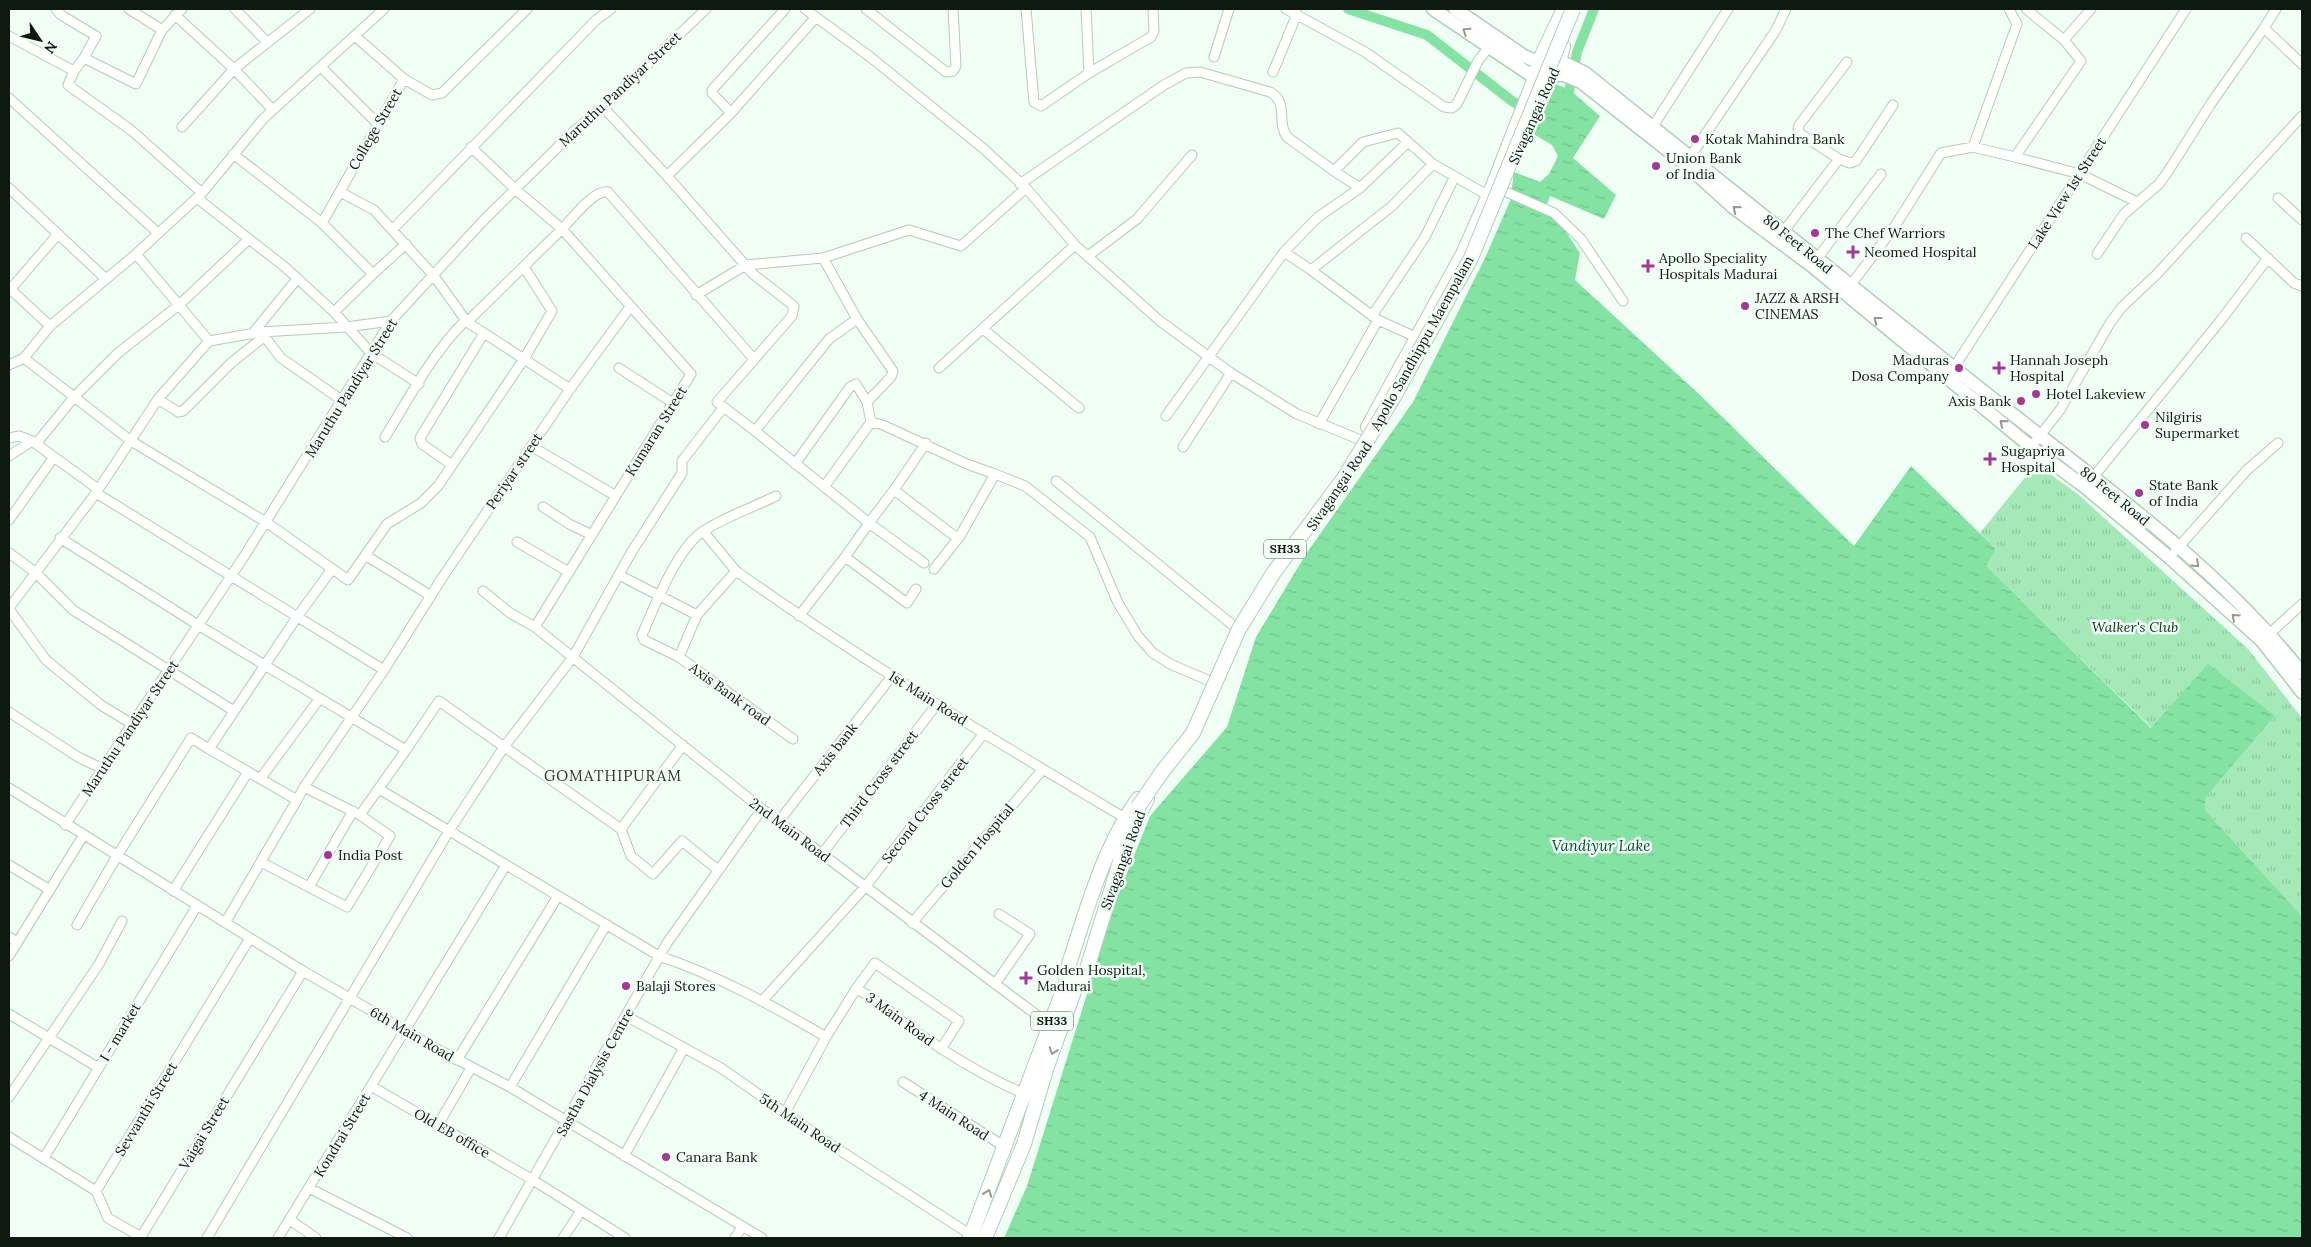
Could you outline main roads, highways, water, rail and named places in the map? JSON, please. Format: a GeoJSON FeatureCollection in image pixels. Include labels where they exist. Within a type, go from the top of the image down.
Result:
{"type":"FeatureCollection","features":[{"type":"Feature","properties":{"kind":"main road"},"geometry":{"type":"LineString","coordinates":[[1433,9],[1490,47],[1537,88]]}},
{"type":"Feature","properties":{"kind":"main road"},"geometry":{"type":"LineString","coordinates":[[1455,9],[1524,56],[1533,60],[1552,57],[1564,66]]}},
{"type":"Feature","properties":{"kind":"main road","name":"Sivagangai Road"},"geometry":{"type":"LineString","coordinates":[[1072,982],[1065,976],[1105,858],[1126,818],[1188,730],[1235,627],[1270,570],[1311,517],[1364,441],[1495,190],[1537,88],[1536,69],[1566,9]]}},
{"type":"Feature","properties":{"kind":"main road","name":"Apollo Sandhippu Maempalam"},"geometry":{"type":"LineString","coordinates":[[1137,806],[1190,732],[1237,628],[1271,570],[1312,518],[1340,477],[1390,395],[1467,256],[1566,9]]}},
{"type":"Feature","properties":{"kind":"main road","name":"Apollo Sandhippu Maempalam"},"geometry":{"type":"LineString","coordinates":[[1137,806],[1193,733],[1239,629],[1274,572],[1344,478],[1393,398],[1471,258],[1573,9]]}},
{"type":"Feature","properties":{"kind":"main road","name":"Sivagangai Road"},"geometry":{"type":"LineString","coordinates":[[1537,88],[1564,66],[1578,9]]}},
{"type":"Feature","properties":{"kind":"main road","name":"80 Feet Road"},"geometry":{"type":"LineString","coordinates":[[1564,66],[1583,77],[1688,161],[1734,208],[1780,236],[1951,372],[2041,436],[2170,558],[2266,637],[2302,692]]}},
{"type":"Feature","properties":{"kind":"main road","name":"Sivagangai Road"},"geometry":{"type":"LineString","coordinates":[[975,1237],[1005,1147],[1050,1025],[1072,982],[1085,975],[1127,840],[1143,805],[1164,773],[1195,734],[1241,630],[1275,573],[1317,520],[1473,259],[1495,190]]}},
{"type":"Feature","properties":{"kind":"main road","name":"80 Feet Road"},"geometry":{"type":"LineString","coordinates":[[1951,372],[2031,447],[2089,482],[2178,548],[2302,674]]}},
{"type":"Feature","properties":{"kind":"main road","name":"Sivagangai Road"},"geometry":{"type":"LineString","coordinates":[[975,1237],[1024,1144],[1072,982],[1122,841],[1137,806]]}},
{"type":"Feature","properties":{"kind":"water","name":"Vandiyur Lake"},"geometry":{"type":"Polygon","coordinates":[[[1556,84],[1570,90],[1600,116],[1573,158],[1616,195],[1604,219],[1550,196],[1544,212],[1560,224],[1580,253],[1575,280],[1700,395],[1854,546],[1911,466],[1996,549],[1986,566],[2151,728],[2208,664],[2275,716],[2206,797],[2205,810],[2302,916],[2302,1238],[1004,1238],[1027,1186],[1117,898],[1150,816],[1227,727],[1256,637],[1306,554],[1413,402],[1485,258],[1510,201],[1514,172],[1540,182],[1549,174],[1558,156],[1552,145],[1520,126],[1536,95],[1549,101],[1556,84]]]}},
{"type":"Feature","properties":{"kind":"waterway"},"geometry":{"type":"LineString","coordinates":[[1348,9],[1427,35],[1512,101],[1528,111]]}},
{"type":"Feature","properties":{"kind":"waterway"},"geometry":{"type":"LineString","coordinates":[[1567,102],[1577,52],[1594,9]]}},
{"type":"Feature","properties":{"kind":"place","name":"Kotak Mahindra Bank"},"geometry":{"type":"Point","coordinates":[1695,139]}},
{"type":"Feature","properties":{"kind":"place","name":"Union Bank of India"},"geometry":{"type":"Point","coordinates":[1656,166]}},
{"type":"Feature","properties":{"kind":"place","name":"The Chef Warriors"},"geometry":{"type":"Point","coordinates":[1815,233]}},
{"type":"Feature","properties":{"kind":"place","name":"Neomed Hospital"},"geometry":{"type":"Point","coordinates":[1853,252]}},
{"type":"Feature","properties":{"kind":"place","name":"Apollo Speciality Hospitals Madurai"},"geometry":{"type":"Point","coordinates":[1648,266]}},
{"type":"Feature","properties":{"kind":"place","name":"JAZZ & ARSH CINEMAS"},"geometry":{"type":"Point","coordinates":[1745,306]}},
{"type":"Feature","properties":{"kind":"place","name":"Maduras Dosa Company"},"geometry":{"type":"Point","coordinates":[1959,368]}},
{"type":"Feature","properties":{"kind":"place","name":"Hannah Joseph Hospital"},"geometry":{"type":"Point","coordinates":[1999,368]}},
{"type":"Feature","properties":{"kind":"place","name":"Hotel Lakeview"},"geometry":{"type":"Point","coordinates":[2036,394]}},
{"type":"Feature","properties":{"kind":"place","name":"Axis Bank"},"geometry":{"type":"Point","coordinates":[2021,401]}},
{"type":"Feature","properties":{"kind":"place","name":"Nilgiris Supermarket"},"geometry":{"type":"Point","coordinates":[2145,425]}},
{"type":"Feature","properties":{"kind":"place","name":"Sugapriya Hospital"},"geometry":{"type":"Point","coordinates":[1990,459]}},
{"type":"Feature","properties":{"kind":"place","name":"State Bank of India"},"geometry":{"type":"Point","coordinates":[2139,493]}},
{"type":"Feature","properties":{"kind":"place","name":"India Post"},"geometry":{"type":"Point","coordinates":[328,855]}},
{"type":"Feature","properties":{"kind":"place","name":"Golden Hospital, Madurai"},"geometry":{"type":"Point","coordinates":[1026,978]}},
{"type":"Feature","properties":{"kind":"place","name":"Balaji Stores"},"geometry":{"type":"Point","coordinates":[626,986]}},
{"type":"Feature","properties":{"kind":"place","name":"Canara Bank"},"geometry":{"type":"Point","coordinates":[666,1157]}},
{"type":"Feature","properties":{"kind":"district","name":"GOMATHIPURAM"},"geometry":{"type":"Point","coordinates":[613,776]}},
{"type":"Feature","properties":{"kind":"park label","name":"Walker's Club"},"geometry":{"type":"Point","coordinates":[2135,627]}}]}
